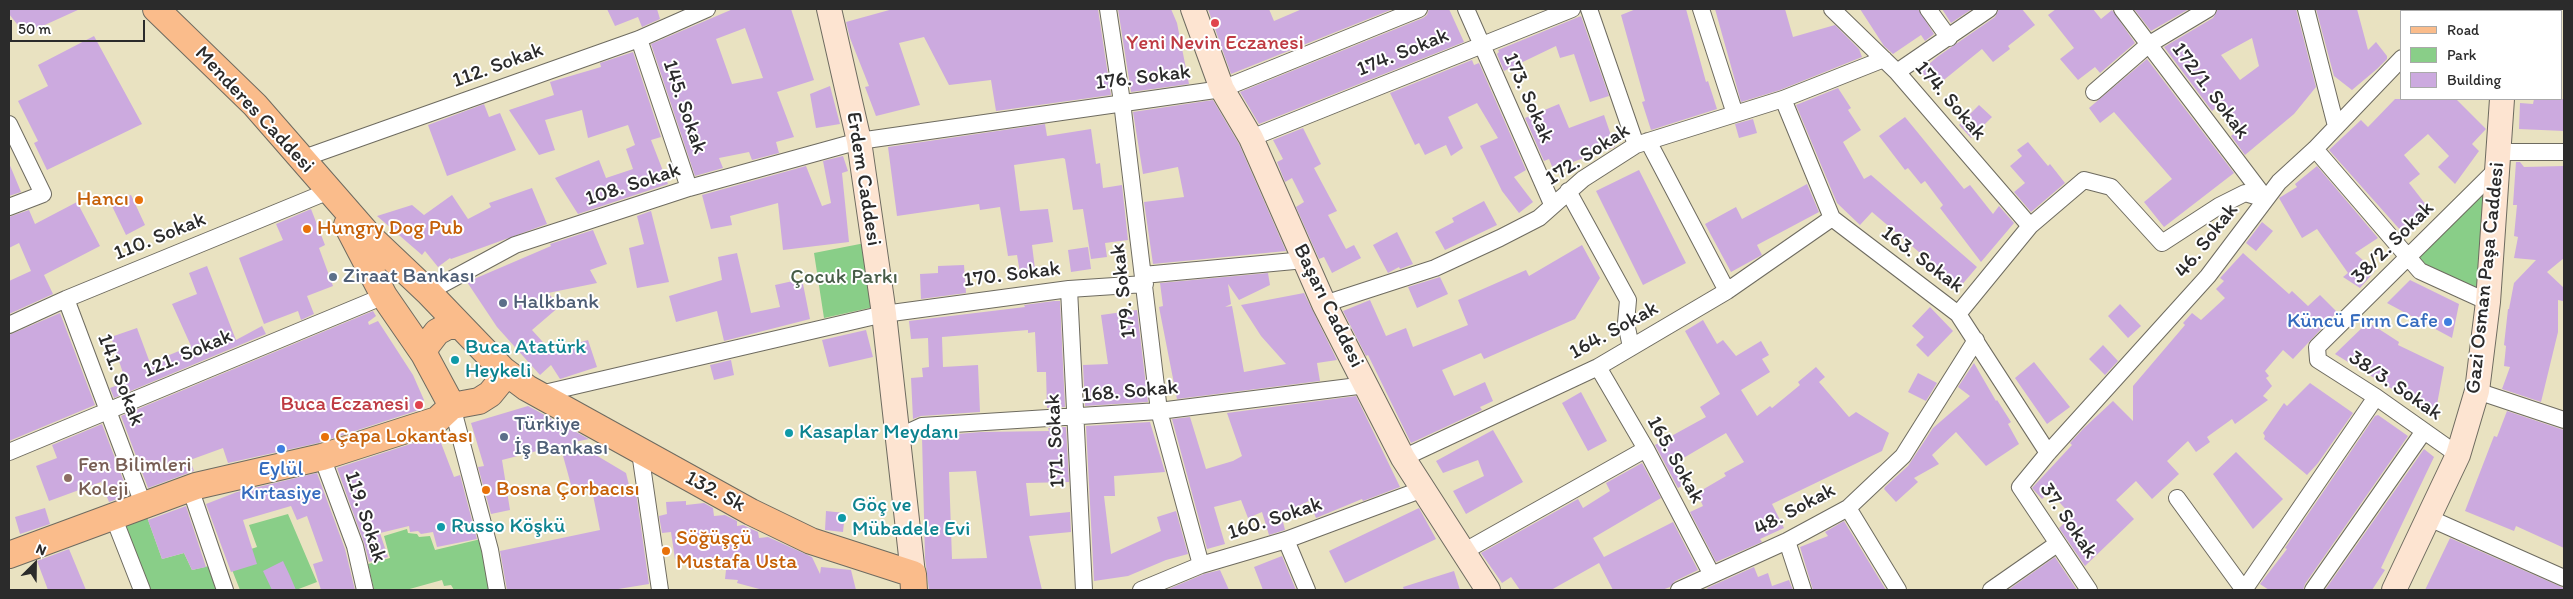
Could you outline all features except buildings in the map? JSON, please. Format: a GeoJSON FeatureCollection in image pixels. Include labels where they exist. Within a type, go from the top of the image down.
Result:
{"type":"FeatureCollection","features":[{"type":"Feature","properties":{"kind":"main road","name":"Menderes Caddesi"},"geometry":{"type":"LineString","coordinates":[[156,9],[255,105],[371,238],[428,292],[459,326]]}},
{"type":"Feature","properties":{"kind":"main road","name":"Erdem Caddesi"},"geometry":{"type":"LineString","coordinates":[[829,9],[859,141],[884,314],[913,582]]}},
{"type":"Feature","properties":{"kind":"main road","name":"Başarı Caddesi"},"geometry":{"type":"LineString","coordinates":[[1193,9],[1222,89],[1251,138],[1324,304],[1403,458],[1488,590]]}},
{"type":"Feature","properties":{"kind":"main road","name":"Gazi Osman Paşa Caddesi"},"geometry":{"type":"LineString","coordinates":[[2394,590],[2458,456],[2477,391],[2488,302],[2502,100]]}},
{"type":"Feature","properties":{"kind":"main road","name":"Menderes Caddesi"},"geometry":{"type":"LineString","coordinates":[[329,192],[384,296],[424,354],[452,406]]}},
{"type":"Feature","properties":{"kind":"main road"},"geometry":{"type":"LineString","coordinates":[[11,549],[113,516],[190,488],[322,457],[437,420],[452,406],[479,401],[490,394],[499,383],[503,370],[459,326],[448,326],[437,332],[427,345],[424,354]]}},
{"type":"Feature","properties":{"kind":"main road","name":"132. Sk"},"geometry":{"type":"LineString","coordinates":[[503,370],[534,391],[640,452],[751,512],[811,541],[913,582]]}},
{"type":"Feature","properties":{"kind":"main road"},"geometry":{"type":"LineString","coordinates":[[490,394],[534,391]]}},
{"type":"Feature","properties":{"kind":"street","name":"112. Sokak"},"geometry":{"type":"LineString","coordinates":[[301,159],[639,39],[707,9]]}},
{"type":"Feature","properties":{"kind":"street","name":"179. Sokak"},"geometry":{"type":"LineString","coordinates":[[1108,9],[1122,102],[1159,412],[1201,565]]}},
{"type":"Feature","properties":{"kind":"street","name":"176. Sokak"},"geometry":{"type":"LineString","coordinates":[[859,141],[1222,89],[1419,9]]}},
{"type":"Feature","properties":{"kind":"street","name":"173. Sokak"},"geometry":{"type":"LineString","coordinates":[[1466,9],[1552,204]]}},
{"type":"Feature","properties":{"kind":"street","name":"174. Sokak"},"geometry":{"type":"LineString","coordinates":[[1251,138],[1480,44],[1572,9]]}},
{"type":"Feature","properties":{"kind":"street"},"geometry":{"type":"LineString","coordinates":[[1589,9],[1642,143],[1727,291]]}},
{"type":"Feature","properties":{"kind":"street"},"geometry":{"type":"LineString","coordinates":[[1701,9],[1735,114]]}},
{"type":"Feature","properties":{"kind":"street","name":"174. Sokak"},"geometry":{"type":"LineString","coordinates":[[1832,9],[1897,72],[2030,226]]}},
{"type":"Feature","properties":{"kind":"street","name":"174. Sokak"},"geometry":{"type":"LineString","coordinates":[[1928,9],[1949,38]]}},
{"type":"Feature","properties":{"kind":"street"},"geometry":{"type":"LineString","coordinates":[[1897,72],[1989,9]]}},
{"type":"Feature","properties":{"kind":"street","name":"172/1. Sokak"},"geometry":{"type":"LineString","coordinates":[[2122,9],[2266,199]]}},
{"type":"Feature","properties":{"kind":"street"},"geometry":{"type":"LineString","coordinates":[[2094,92],[2148,45],[2208,9]]}},
{"type":"Feature","properties":{"kind":"street"},"geometry":{"type":"LineString","coordinates":[[2306,9],[2336,126]]}},
{"type":"Feature","properties":{"kind":"street","name":"145. Sokak"},"geometry":{"type":"LineString","coordinates":[[639,39],[689,188]]}},
{"type":"Feature","properties":{"kind":"street","name":"172. Sokak"},"geometry":{"type":"LineString","coordinates":[[1324,304],[1435,268],[1500,238],[1539,218],[1552,204],[1583,179],[1642,143],[1783,99],[1884,59]]}},
{"type":"Feature","properties":{"kind":"street","name":"46. Sokak"},"geometry":{"type":"LineString","coordinates":[[2048,453],[2208,276],[2278,182],[2315,149],[2400,60]]}},
{"type":"Feature","properties":{"kind":"street"},"geometry":{"type":"LineString","coordinates":[[1783,99],[1832,218]]}},
{"type":"Feature","properties":{"kind":"street"},"geometry":{"type":"LineString","coordinates":[[9,124],[44,194],[9,207]]}},
{"type":"Feature","properties":{"kind":"street","name":"108. Sokak"},"geometry":{"type":"LineString","coordinates":[[428,292],[515,245],[689,188],[859,141]]}},
{"type":"Feature","properties":{"kind":"street"},"geometry":{"type":"LineString","coordinates":[[2315,149],[2420,271],[2488,302]]}},
{"type":"Feature","properties":{"kind":"street"},"geometry":{"type":"LineString","coordinates":[[2498,160],[2564,152]]}},
{"type":"Feature","properties":{"kind":"street","name":"38/2. Sokak"},"geometry":{"type":"LineString","coordinates":[[2317,346],[2409,258],[2498,160]]}},
{"type":"Feature","properties":{"kind":"street"},"geometry":{"type":"LineString","coordinates":[[1958,314],[2030,226],[2084,180],[2111,187],[2162,243],[2219,206],[2245,193],[2266,199]]}},
{"type":"Feature","properties":{"kind":"street"},"geometry":{"type":"LineString","coordinates":[[1568,191],[1628,300],[1626,323],[1631,347]]}},
{"type":"Feature","properties":{"kind":"street","name":"110. Sokak"},"geometry":{"type":"LineString","coordinates":[[9,325],[66,298],[329,192]]}},
{"type":"Feature","properties":{"kind":"street","name":"164. Sokak"},"geometry":{"type":"LineString","coordinates":[[1403,458],[1598,367],[1727,291],[1832,218]]}},
{"type":"Feature","properties":{"kind":"street","name":"163. Sokak"},"geometry":{"type":"LineString","coordinates":[[1832,218],[1958,314],[2048,453]]}},
{"type":"Feature","properties":{"kind":"street","name":"170. Sokak"},"geometry":{"type":"LineString","coordinates":[[534,391],[884,314],[1305,260]]}},
{"type":"Feature","properties":{"kind":"street","name":"171. Sokak"},"geometry":{"type":"LineString","coordinates":[[1069,290],[1084,590]]}},
{"type":"Feature","properties":{"kind":"street","name":"121. Sokak"},"geometry":{"type":"LineString","coordinates":[[9,452],[384,296]]}},
{"type":"Feature","properties":{"kind":"street","name":"141. Sokak"},"geometry":{"type":"LineString","coordinates":[[66,298],[143,504]]}},
{"type":"Feature","properties":{"kind":"street","name":"48. Sokak"},"geometry":{"type":"LineString","coordinates":[[1679,590],[1787,541],[1848,508],[1902,456],[1976,340]]}},
{"type":"Feature","properties":{"kind":"street","name":"38/3. Sokak"},"geometry":{"type":"LineString","coordinates":[[2317,346],[2318,360],[2376,397],[2458,456]]}},
{"type":"Feature","properties":{"kind":"street","name":"165. Sokak"},"geometry":{"type":"LineString","coordinates":[[1598,367],[1646,450],[1712,575]]}},
{"type":"Feature","properties":{"kind":"street","name":"168. Sokak"},"geometry":{"type":"LineString","coordinates":[[898,437],[922,426],[1159,412],[1366,385]]}},
{"type":"Feature","properties":{"kind":"street"},"geometry":{"type":"LineString","coordinates":[[2477,391],[2564,420]]}},
{"type":"Feature","properties":{"kind":"street"},"geometry":{"type":"LineString","coordinates":[[2178,498],[2244,590],[2376,397]]}},
{"type":"Feature","properties":{"kind":"street"},"geometry":{"type":"LineString","coordinates":[[452,406],[490,550],[497,590]]}},
{"type":"Feature","properties":{"kind":"street"},"geometry":{"type":"LineString","coordinates":[[2313,590],[2424,431]]}},
{"type":"Feature","properties":{"kind":"street"},"geometry":{"type":"LineString","coordinates":[[1463,552],[1646,450]]}},
{"type":"Feature","properties":{"kind":"street"},"geometry":{"type":"LineString","coordinates":[[640,452],[660,590]]}},
{"type":"Feature","properties":{"kind":"street","name":"37. Sokak"},"geometry":{"type":"LineString","coordinates":[[2048,453],[2020,487],[2089,590]]}},
{"type":"Feature","properties":{"kind":"street","name":"119. Sokak"},"geometry":{"type":"LineString","coordinates":[[322,457],[355,546],[366,590]]}},
{"type":"Feature","properties":{"kind":"street"},"geometry":{"type":"LineString","coordinates":[[190,488],[225,590]]}},
{"type":"Feature","properties":{"kind":"street","name":"160. Sokak"},"geometry":{"type":"LineString","coordinates":[[1151,589],[1201,565],[1286,540],[1423,489]]}},
{"type":"Feature","properties":{"kind":"street"},"geometry":{"type":"LineString","coordinates":[[1848,508],[1898,590]]}},
{"type":"Feature","properties":{"kind":"street"},"geometry":{"type":"LineString","coordinates":[[113,516],[142,590]]}},
{"type":"Feature","properties":{"kind":"street"},"geometry":{"type":"LineString","coordinates":[[2429,518],[2564,578]]}},
{"type":"Feature","properties":{"kind":"street"},"geometry":{"type":"LineString","coordinates":[[1286,540],[1307,590]]}},
{"type":"Feature","properties":{"kind":"street"},"geometry":{"type":"LineString","coordinates":[[1787,541],[1803,590]]}},
{"type":"Feature","properties":{"kind":"street"},"geometry":{"type":"LineString","coordinates":[[1991,590],[2057,544]]}},
{"type":"Feature","properties":{"kind":"green space"},"geometry":{"type":"Polygon","coordinates":[[[2488,187],[2479,291],[2424,266],[2418,257],[2488,187]]]}},
{"type":"Feature","properties":{"kind":"green space","name":"Çocuk Parkı"},"geometry":{"type":"Polygon","coordinates":[[[865,243],[874,307],[824,318],[814,253],[865,243]]]}},
{"type":"Feature","properties":{"kind":"green space"},"geometry":{"type":"Polygon","coordinates":[[[288,514],[317,582],[296,590],[240,590],[227,557],[257,547],[249,525],[288,514]]]}},
{"type":"Feature","properties":{"kind":"green space"},"geometry":{"type":"Polygon","coordinates":[[[147,517],[162,559],[184,553],[192,570],[209,566],[220,590],[147,590],[120,528],[147,517]]]}},
{"type":"Feature","properties":{"kind":"green space"},"geometry":{"type":"Polygon","coordinates":[[[407,529],[408,533],[417,534],[419,537],[430,536],[435,550],[481,539],[491,590],[454,590],[451,585],[444,586],[442,580],[406,590],[374,590],[368,564],[390,558],[384,536],[407,529]]]}},
{"type":"Feature","properties":{"kind":"place","name":"Yeni Nevin Eczanesi"},"geometry":{"type":"Point","coordinates":[1215,23]}},
{"type":"Feature","properties":{"kind":"place","name":"Hancı"},"geometry":{"type":"Point","coordinates":[139,200]}},
{"type":"Feature","properties":{"kind":"place","name":"Hungry Dog Pub"},"geometry":{"type":"Point","coordinates":[307,229]}},
{"type":"Feature","properties":{"kind":"place","name":"Ziraat Bankası"},"geometry":{"type":"Point","coordinates":[333,277]}},
{"type":"Feature","properties":{"kind":"place","name":"Halkbank"},"geometry":{"type":"Point","coordinates":[503,303]}},
{"type":"Feature","properties":{"kind":"place","name":"Küncü Fırın Cafe"},"geometry":{"type":"Point","coordinates":[2448,322]}},
{"type":"Feature","properties":{"kind":"place","name":"Buca Atatürk Heykeli"},"geometry":{"type":"Point","coordinates":[455,360]}},
{"type":"Feature","properties":{"kind":"place","name":"Buca Eczanesi"},"geometry":{"type":"Point","coordinates":[419,405]}},
{"type":"Feature","properties":{"kind":"place","name":"Kasaplar Meydanı"},"geometry":{"type":"Point","coordinates":[789,433]}},
{"type":"Feature","properties":{"kind":"place","name":"Çapa Lokantası"},"geometry":{"type":"Point","coordinates":[325,437]}},
{"type":"Feature","properties":{"kind":"place","name":"Türkiye İş Bankası"},"geometry":{"type":"Point","coordinates":[504,437]}},
{"type":"Feature","properties":{"kind":"place","name":"Eylül Kırtasiye"},"geometry":{"type":"Point","coordinates":[281,449]}},
{"type":"Feature","properties":{"kind":"place","name":"Fen Bilimleri Koleji"},"geometry":{"type":"Point","coordinates":[68,478]}},
{"type":"Feature","properties":{"kind":"place","name":"Bosna Çorbacısı"},"geometry":{"type":"Point","coordinates":[486,490]}},
{"type":"Feature","properties":{"kind":"place","name":"Göç ve Mübadele Evi"},"geometry":{"type":"Point","coordinates":[842,518]}},
{"type":"Feature","properties":{"kind":"place","name":"Russo Köşkü"},"geometry":{"type":"Point","coordinates":[441,527]}},
{"type":"Feature","properties":{"kind":"place","name":"Söğüşçü Mustafa Usta"},"geometry":{"type":"Point","coordinates":[666,551]}}]}
